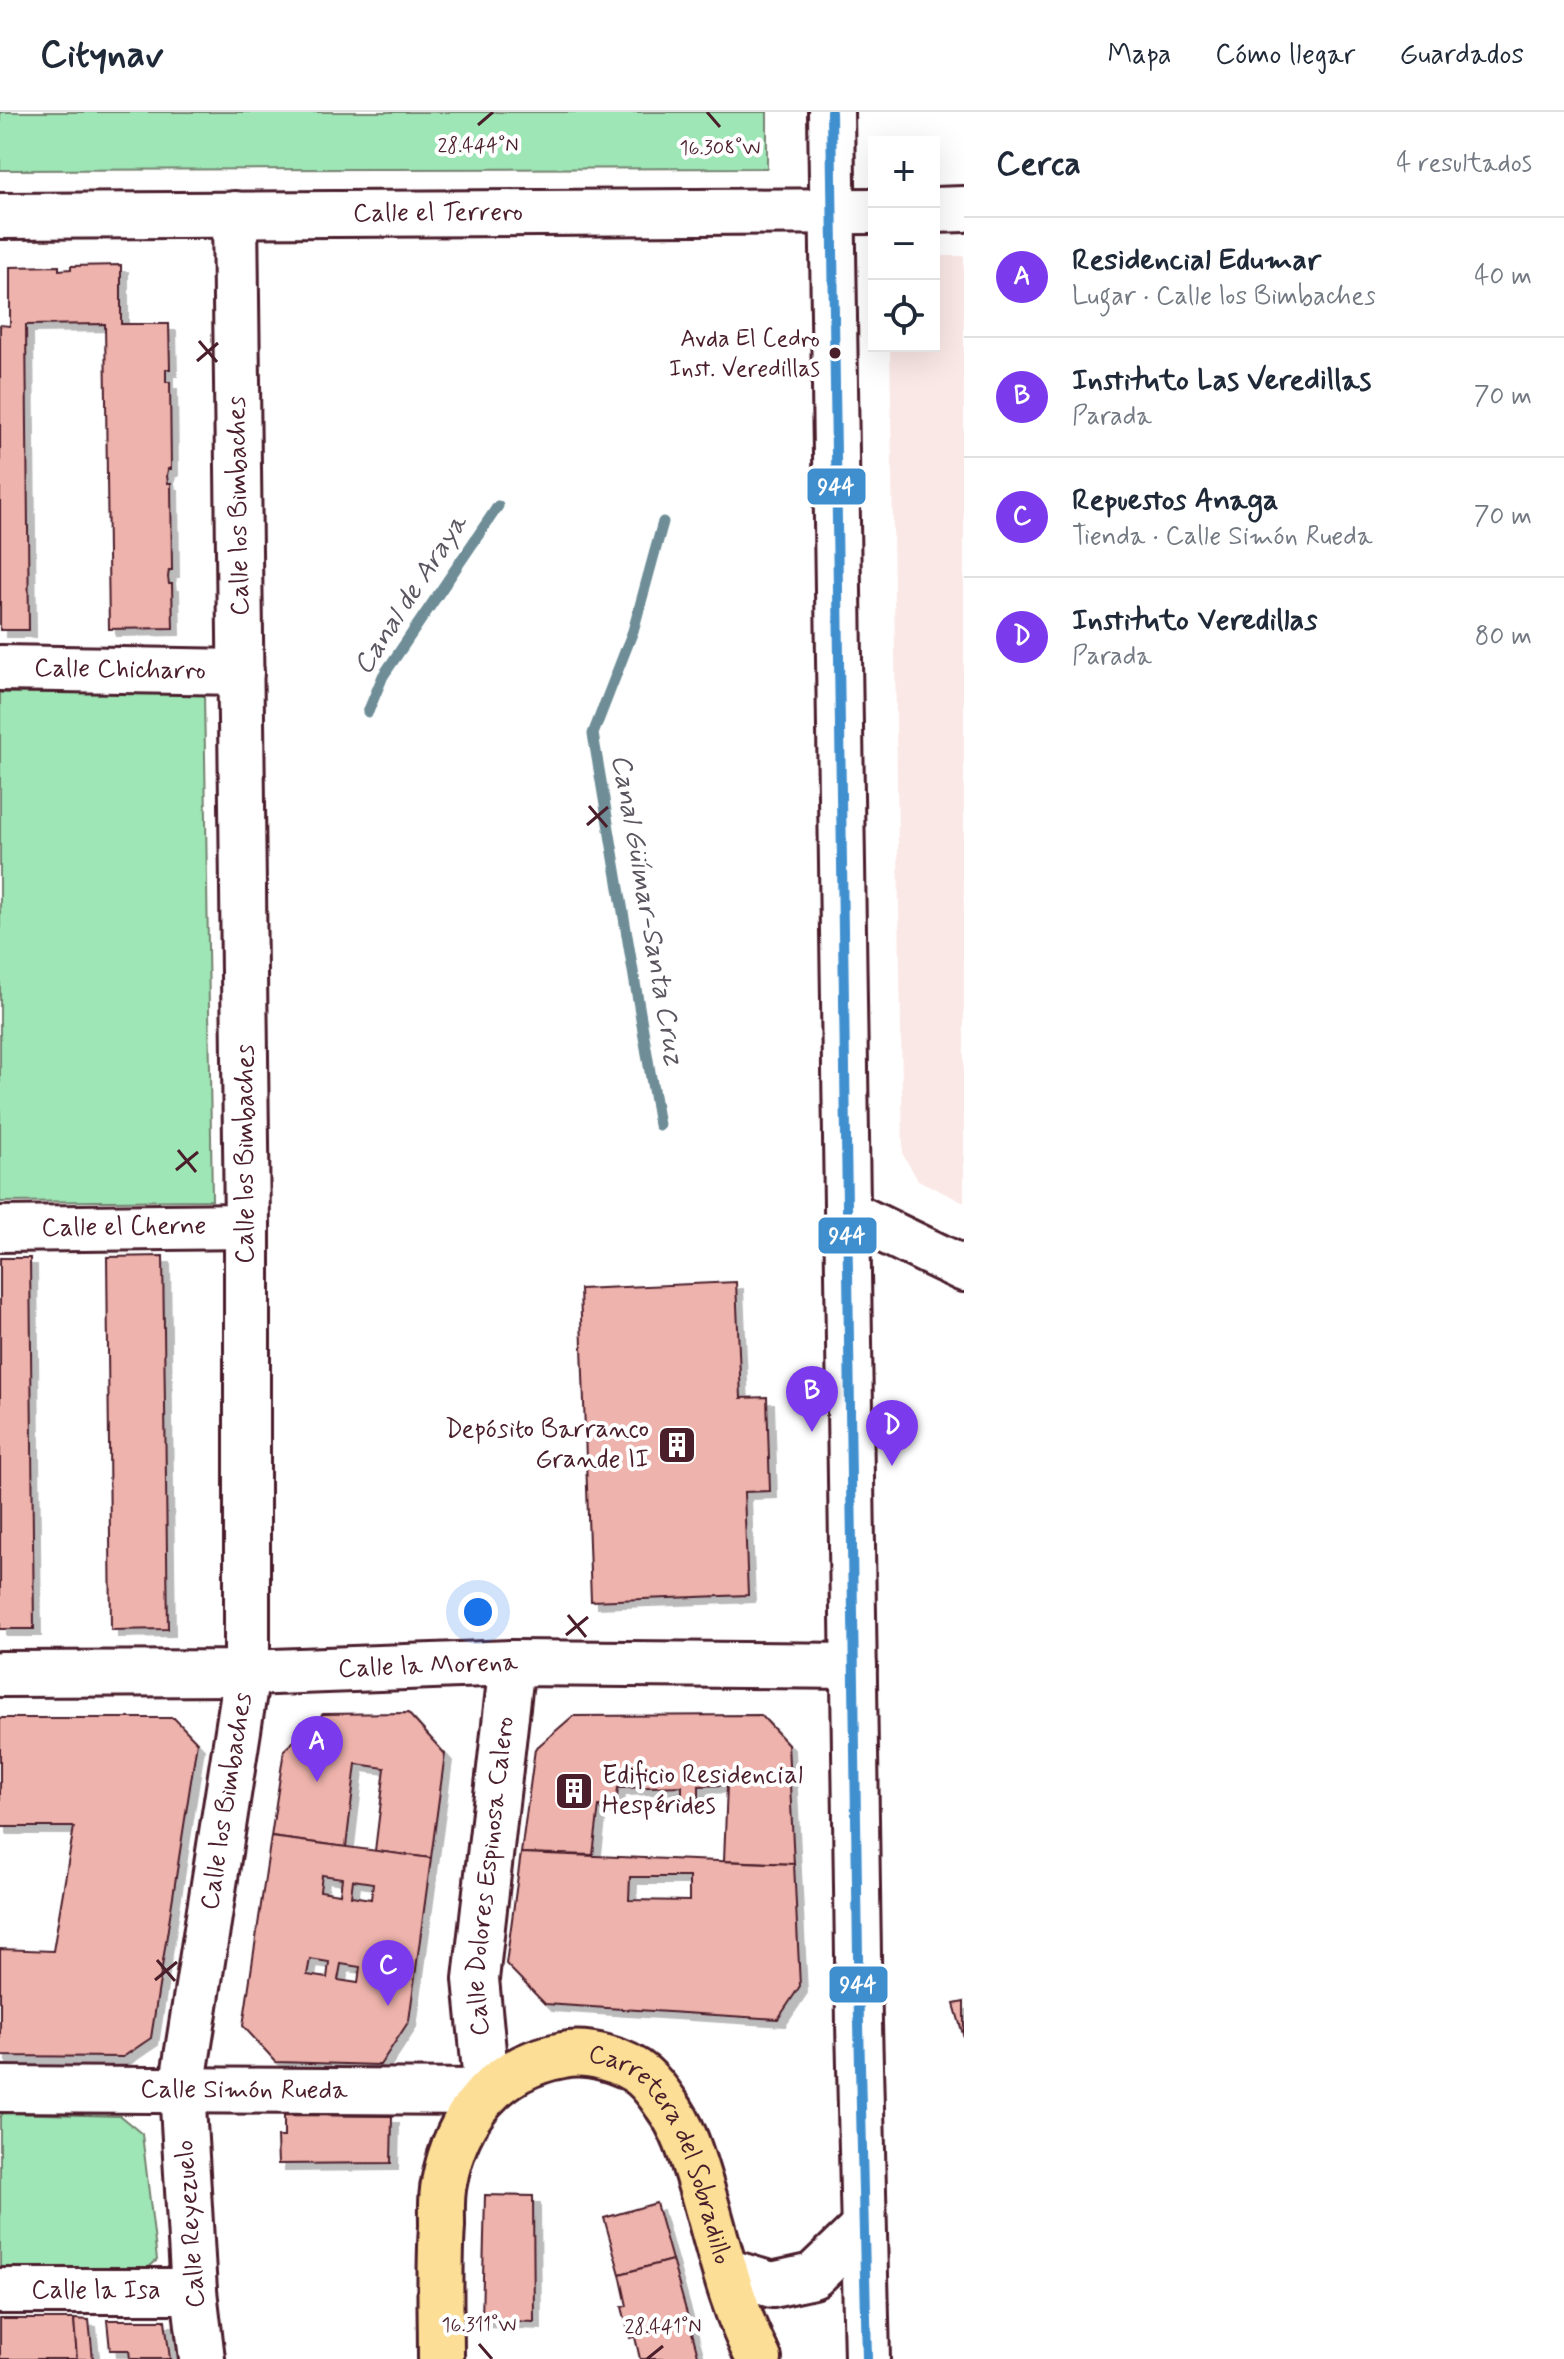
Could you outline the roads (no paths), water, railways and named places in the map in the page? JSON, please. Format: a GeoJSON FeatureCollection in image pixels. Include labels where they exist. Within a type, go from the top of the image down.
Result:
{"type":"FeatureCollection","features":[{"type":"Feature","properties":{"kind":"main road","name":"Carretera del Sobradillo"},"geometry":{"type":"LineString","coordinates":[[441,2359],[443,2185],[453,2150],[470,2116],[487,2092],[511,2073],[536,2060],[571,2053],[597,2056],[642,2075],[685,2133],[726,2271],[750,2342],[759,2359]]}},
{"type":"Feature","properties":{"kind":"street"},"geometry":{"type":"LineString","coordinates":[[831,112],[854,211],[848,1213],[867,2359]]}},
{"type":"Feature","properties":{"kind":"street"},"geometry":{"type":"LineString","coordinates":[[940,210],[964,209]]}},
{"type":"Feature","properties":{"kind":"street","name":"Calle el Terrero"},"geometry":{"type":"LineString","coordinates":[[0,216],[854,211]]}},
{"type":"Feature","properties":{"kind":"street","name":"Calle los Bimbaches"},"geometry":{"type":"LineString","coordinates":[[182,2089],[247,1673],[247,1226],[235,214]]}},
{"type":"Feature","properties":{"kind":"street","name":"Calle Chicharro"},"geometry":{"type":"LineString","coordinates":[[0,668],[241,672]]}},
{"type":"Feature","properties":{"kind":"street"},"geometry":{"type":"LineString","coordinates":[[848,1213],[964,1269]]}},
{"type":"Feature","properties":{"kind":"street","name":"Calle el Cherne"},"geometry":{"type":"LineString","coordinates":[[0,1229],[247,1226]]}},
{"type":"Feature","properties":{"kind":"street","name":"Calle la Morena"},"geometry":{"type":"LineString","coordinates":[[0,1674],[247,1673],[512,1663],[854,1666]]}},
{"type":"Feature","properties":{"kind":"street","name":"Calle Dolores Espinosa Calero"},"geometry":{"type":"LineString","coordinates":[[487,2092],[476,1979],[512,1663]]}},
{"type":"Feature","properties":{"kind":"street","name":"Calle Simón Rueda"},"geometry":{"type":"LineString","coordinates":[[0,2089],[487,2092]]}},
{"type":"Feature","properties":{"kind":"street","name":"Calle Reyezuelo"},"geometry":{"type":"LineString","coordinates":[[182,2089],[194,2291],[202,2359]]}},
{"type":"Feature","properties":{"kind":"street"},"geometry":{"type":"LineString","coordinates":[[726,2271],[772,2285],[813,2276],[863,2228]]}},
{"type":"Feature","properties":{"kind":"street","name":"Calle la Isa"},"geometry":{"type":"LineString","coordinates":[[0,2291],[194,2291]]}},
{"type":"Feature","properties":{"kind":"waterway","name":"Canal de Araya"},"geometry":{"type":"LineString","coordinates":[[368,712],[383,676],[498,506]]}},
{"type":"Feature","properties":{"kind":"waterway","name":"Canal Güímar-Santa Cruz"},"geometry":{"type":"LineString","coordinates":[[659,1125],[593,734],[633,631],[663,522]]}},
{"type":"Feature","properties":{"kind":"place","name":"Avda El Cedro Inst. Veredillas"},"geometry":{"type":"Point","coordinates":[835,353]}},
{"type":"Feature","properties":{"kind":"place","name":"Instituto Las Veredillas"},"geometry":{"type":"Point","coordinates":[812,1432]}},
{"type":"Feature","properties":{"kind":"place","name":"Depósito Barranco Grande II"},"geometry":{"type":"Point","coordinates":[677,1445]}},
{"type":"Feature","properties":{"kind":"place","name":"Instituto Veredillas"},"geometry":{"type":"Point","coordinates":[892,1466]}},
{"type":"Feature","properties":{"kind":"place","name":"Residencial Edumar"},"geometry":{"type":"Point","coordinates":[317,1782]}},
{"type":"Feature","properties":{"kind":"place","name":"Edificio Residencial Hespérides"},"geometry":{"type":"Point","coordinates":[574,1791]}},
{"type":"Feature","properties":{"kind":"place","name":"Repuestos Anaga"},"geometry":{"type":"Point","coordinates":[388,2006]}}]}
